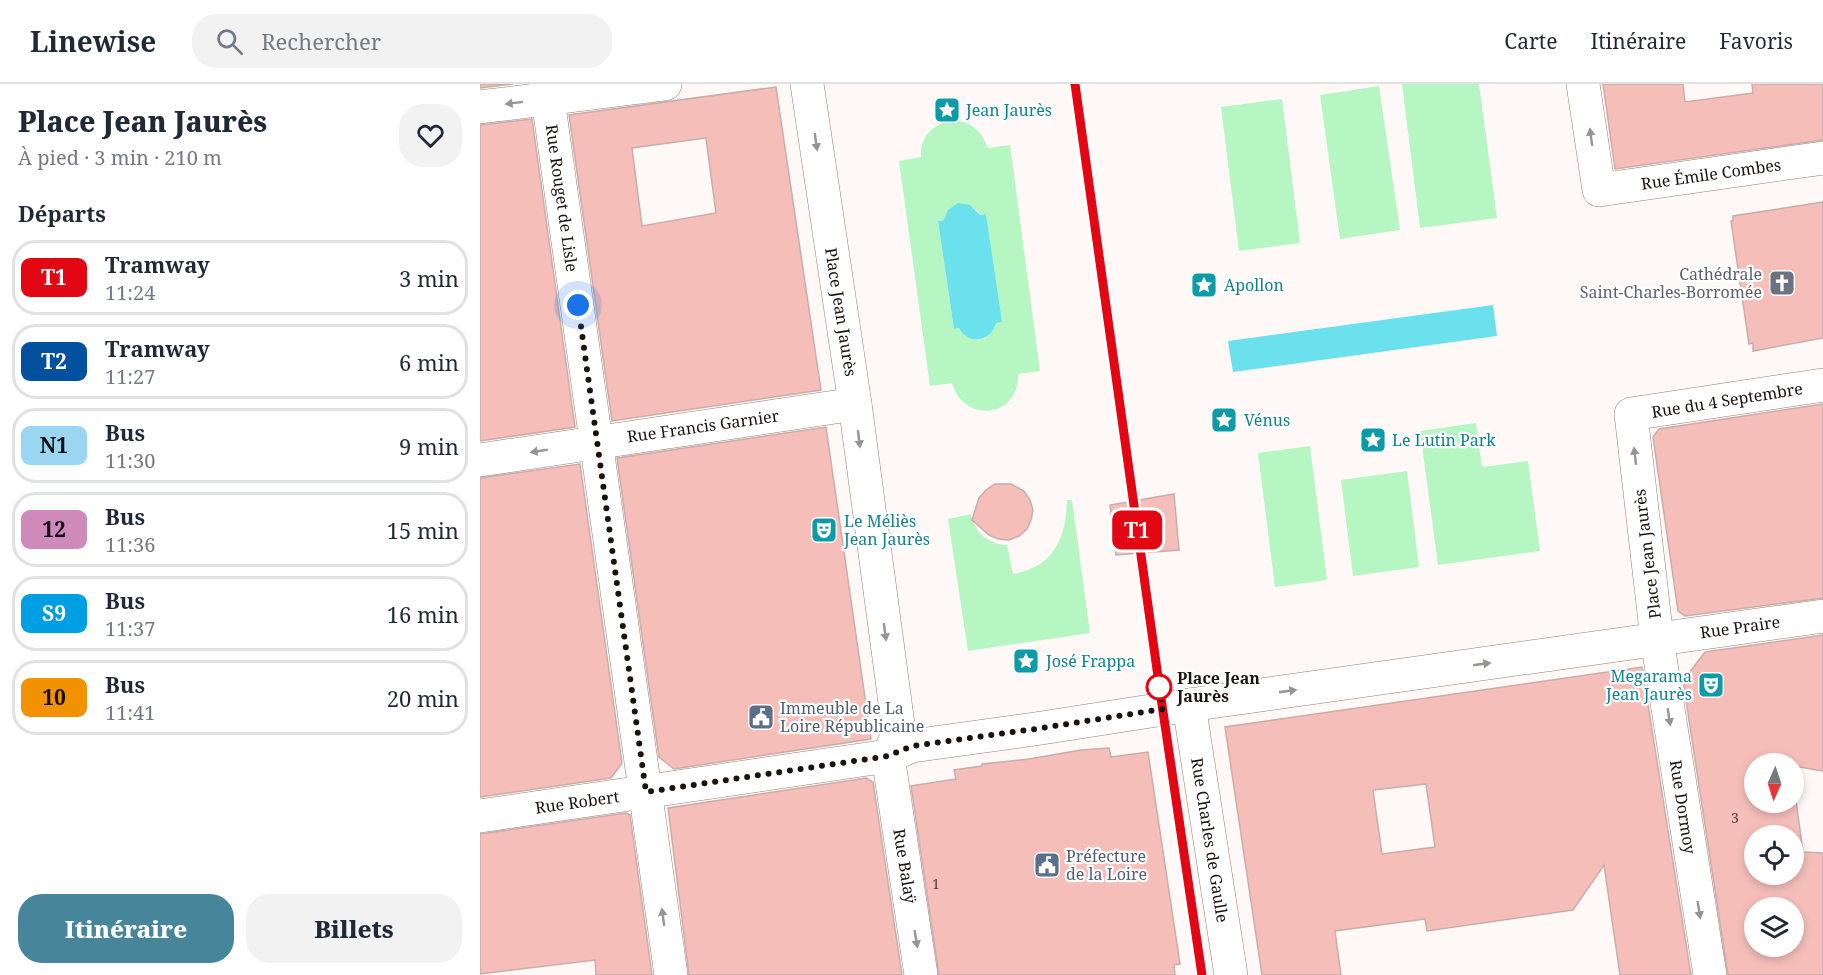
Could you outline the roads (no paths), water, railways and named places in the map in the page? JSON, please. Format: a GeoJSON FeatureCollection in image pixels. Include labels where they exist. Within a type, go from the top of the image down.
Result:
{"type":"FeatureCollection","features":[{"type":"Feature","properties":{"kind":"street"},"geometry":{"type":"LineString","coordinates":[[480,107],[665,84]]}},
{"type":"Feature","properties":{"kind":"street","name":"Place Jean Jaurès"},"geometry":{"type":"LineString","coordinates":[[807,84],[855,404],[899,732],[888,756]]}},
{"type":"Feature","properties":{"kind":"street","name":"Rue Émile Combes"},"geometry":{"type":"LineString","coordinates":[[1583,84],[1599,190],[1823,158]]}},
{"type":"Feature","properties":{"kind":"street","name":"Rue Rouget de Lisle"},"geometry":{"type":"LineString","coordinates":[[548,99],[671,975]]}},
{"type":"Feature","properties":{"kind":"street","name":"Rue du 4 Septembre"},"geometry":{"type":"LineString","coordinates":[[1631,414],[1823,385]]}},
{"type":"Feature","properties":{"kind":"street","name":"Rue Francis Garnier"},"geometry":{"type":"LineString","coordinates":[[480,460],[855,404]]}},
{"type":"Feature","properties":{"kind":"street","name":"Place Jean Jaurès"},"geometry":{"type":"LineString","coordinates":[[888,756],[912,746],[1657,639],[1631,414]]}},
{"type":"Feature","properties":{"kind":"street","name":"Rue Praire"},"geometry":{"type":"LineString","coordinates":[[1657,639],[1823,616]]}},
{"type":"Feature","properties":{"kind":"street","name":"Rue Dormoy"},"geometry":{"type":"LineString","coordinates":[[1657,639],[1710,975]]}},
{"type":"Feature","properties":{"kind":"street","name":"Rue Charles de Gaulle"},"geometry":{"type":"LineString","coordinates":[[1189,705],[1231,975]]}},
{"type":"Feature","properties":{"kind":"street","name":"Rue Robert"},"geometry":{"type":"LineString","coordinates":[[480,816],[888,756]]}},
{"type":"Feature","properties":{"kind":"street","name":"Rue Balaÿ"},"geometry":{"type":"LineString","coordinates":[[888,756],[921,975]]}},
{"type":"Feature","properties":{"kind":"water"},"geometry":{"type":"Polygon","coordinates":[[[958,203],[970,205],[980,215],[986,214],[1002,322],[996,323],[985,338],[974,339],[963,334],[959,328],[954,329],[938,221],[944,220],[948,210],[958,203]]]}},
{"type":"Feature","properties":{"kind":"water"},"geometry":{"type":"Polygon","coordinates":[[[1493,305],[1497,336],[1233,372],[1228,341],[1493,305]]]}},
{"type":"Feature","properties":{"kind":"tram line","name":"T1"},"geometry":{"type":"LineString","coordinates":[[1075,84],[1202,975]]}},
{"type":"Feature","properties":{"kind":"place","name":"Jean Jaurès"},"geometry":{"type":"Point","coordinates":[947,110]}},
{"type":"Feature","properties":{"kind":"place","name":"Cathédrale Saint-Charles-Borromée"},"geometry":{"type":"Point","coordinates":[1782,283]}},
{"type":"Feature","properties":{"kind":"place","name":"Apollon"},"geometry":{"type":"Point","coordinates":[1204,285]}},
{"type":"Feature","properties":{"kind":"place","name":"Vénus"},"geometry":{"type":"Point","coordinates":[1224,420]}},
{"type":"Feature","properties":{"kind":"place","name":"Le Lutin Park"},"geometry":{"type":"Point","coordinates":[1373,440]}},
{"type":"Feature","properties":{"kind":"place","name":"Le Méliès Jean Jaurès"},"geometry":{"type":"Point","coordinates":[824,530]}},
{"type":"Feature","properties":{"kind":"place","name":"José Frappa"},"geometry":{"type":"Point","coordinates":[1026,661]}},
{"type":"Feature","properties":{"kind":"place","name":"Megarama Jean Jaurès"},"geometry":{"type":"Point","coordinates":[1711,685]}},
{"type":"Feature","properties":{"kind":"place","name":"Place Jean Jaurès"},"geometry":{"type":"Point","coordinates":[1159,687]}},
{"type":"Feature","properties":{"kind":"place","name":"Immeuble de La Loire Républicaine"},"geometry":{"type":"Point","coordinates":[761,717]}},
{"type":"Feature","properties":{"kind":"place","name":"Préfecture de la Loire"},"geometry":{"type":"Point","coordinates":[1047,865]}}]}
